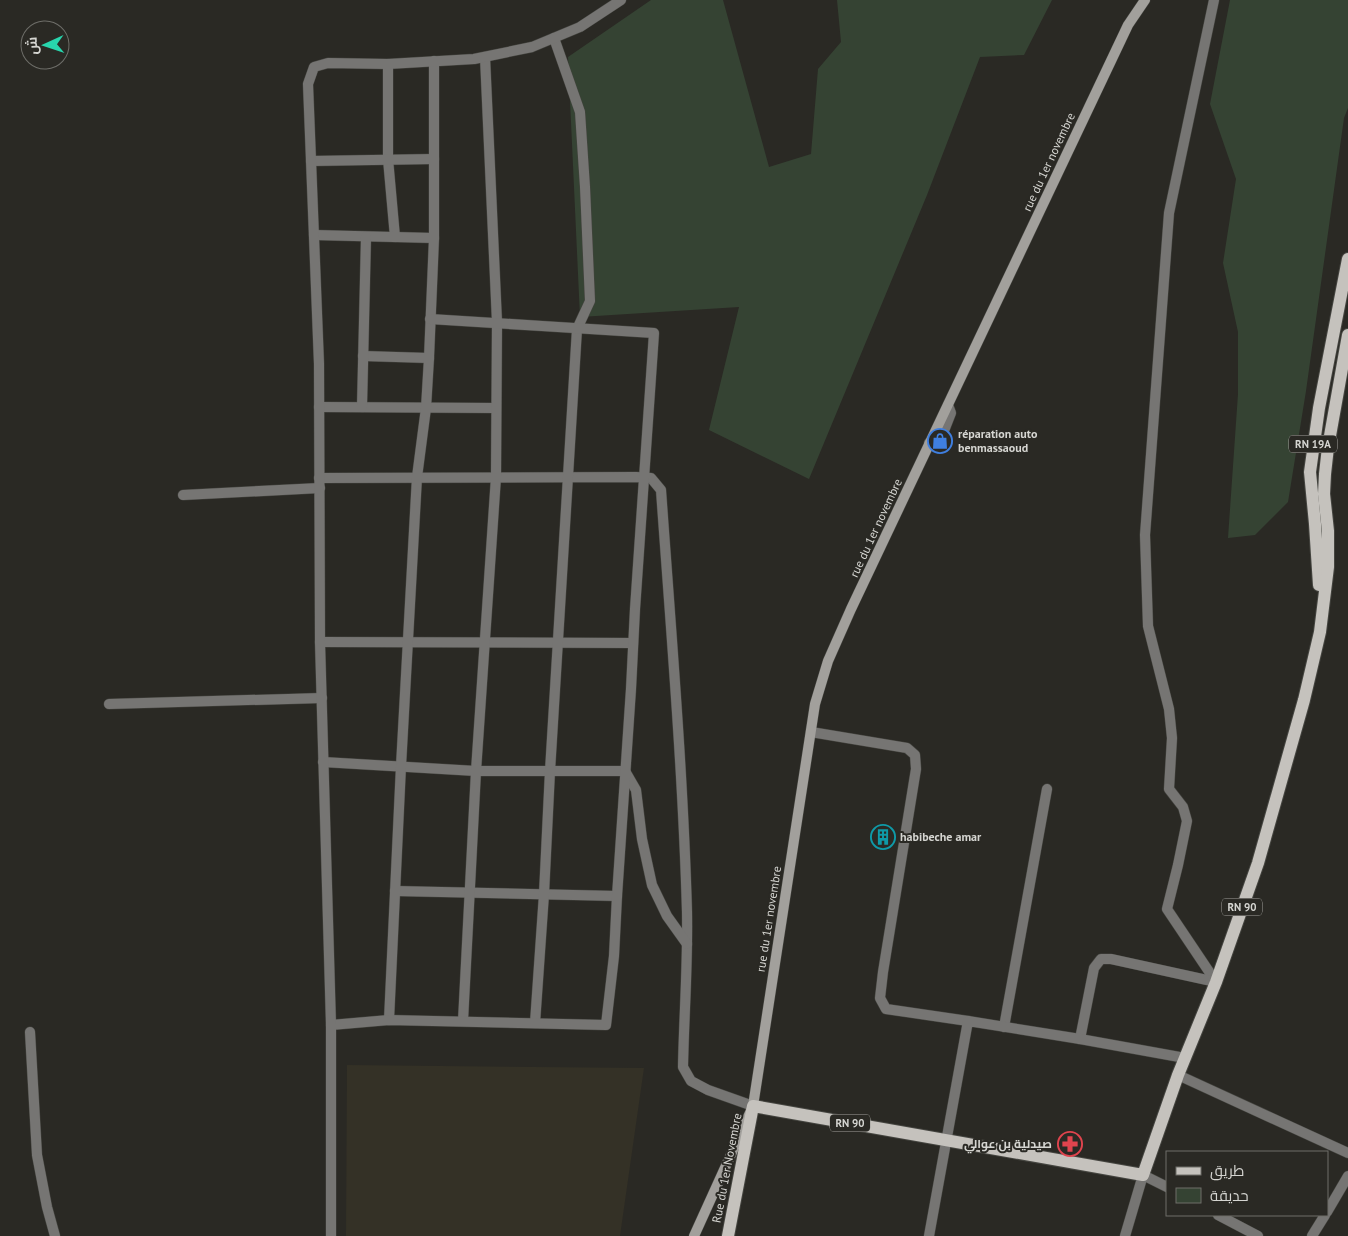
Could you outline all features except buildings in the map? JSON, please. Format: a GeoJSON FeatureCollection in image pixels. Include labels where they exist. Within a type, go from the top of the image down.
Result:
{"type":"FeatureCollection","features":[{"type":"Feature","properties":{"kind":"main road","name":"rue du 1er novembre"},"geometry":{"type":"LineString","coordinates":[[694,1236],[753,1106],[815,704],[828,661],[929,443],[1128,25],[1145,0]]}},
{"type":"Feature","properties":{"kind":"main road","name":"RN 19A"},"geometry":{"type":"LineString","coordinates":[[1320,632],[1317,551],[1310,472],[1319,408],[1348,259]]}},
{"type":"Feature","properties":{"kind":"main road","name":"RN 19A"},"geometry":{"type":"LineString","coordinates":[[1320,632],[1328,567],[1328,531],[1324,494],[1325,474],[1348,335]]}},
{"type":"Feature","properties":{"kind":"main road","name":"RN 90"},"geometry":{"type":"LineString","coordinates":[[753,1106],[1143,1175],[1178,1075],[1216,982],[1258,863],[1304,700],[1320,632]]}},
{"type":"Feature","properties":{"kind":"main road","name":"Rue du 1er Novembre"},"geometry":{"type":"LineString","coordinates":[[728,1236],[753,1106]]}},
{"type":"Feature","properties":{"kind":"street"},"geometry":{"type":"LineString","coordinates":[[331,1236],[331,1025],[320,642],[319,364],[308,84],[314,67],[328,63],[388,64],[474,59],[532,47],[580,27],[621,0]]}},
{"type":"Feature","properties":{"kind":"street"},"geometry":{"type":"LineString","coordinates":[[1214,0],[1169,213],[1145,535],[1148,626],[1168,709],[1172,738],[1169,789],[1183,807],[1187,821],[1167,909],[1216,982]]}},
{"type":"Feature","properties":{"kind":"street"},"geometry":{"type":"LineString","coordinates":[[535,1023],[577,329],[590,301],[580,112],[554,38]]}},
{"type":"Feature","properties":{"kind":"street"},"geometry":{"type":"LineString","coordinates":[[463,1021],[476,770],[496,477],[497,322],[485,57]]}},
{"type":"Feature","properties":{"kind":"street"},"geometry":{"type":"LineString","coordinates":[[389,1020],[417,477],[426,408],[429,358],[434,238],[434,61]]}},
{"type":"Feature","properties":{"kind":"street"},"geometry":{"type":"LineString","coordinates":[[388,64],[388,159],[395,237]]}},
{"type":"Feature","properties":{"kind":"street"},"geometry":{"type":"LineString","coordinates":[[311,161],[434,159]]}},
{"type":"Feature","properties":{"kind":"street"},"geometry":{"type":"LineString","coordinates":[[314,235],[434,238]]}},
{"type":"Feature","properties":{"kind":"street"},"geometry":{"type":"LineString","coordinates":[[362,407],[366,237]]}},
{"type":"Feature","properties":{"kind":"street"},"geometry":{"type":"LineString","coordinates":[[331,1025],[389,1020],[606,1025],[614,956],[654,333],[497,322],[430,320]]}},
{"type":"Feature","properties":{"kind":"street"},"geometry":{"type":"LineString","coordinates":[[363,356],[429,358]]}},
{"type":"Feature","properties":{"kind":"street"},"geometry":{"type":"LineString","coordinates":[[319,406],[496,408]]}},
{"type":"Feature","properties":{"kind":"street"},"geometry":{"type":"LineString","coordinates":[[183,495],[417,477],[651,478],[661,490],[680,759],[687,913],[683,1067],[691,1082],[753,1106]]}},
{"type":"Feature","properties":{"kind":"street"},"geometry":{"type":"LineString","coordinates":[[320,642],[633,643]]}},
{"type":"Feature","properties":{"kind":"street"},"geometry":{"type":"LineString","coordinates":[[110,704],[322,698]]}},
{"type":"Feature","properties":{"kind":"street"},"geometry":{"type":"LineString","coordinates":[[811,732],[907,748],[915,755],[916,769],[880,998],[886,1009],[1080,1039],[1185,1058]]}},
{"type":"Feature","properties":{"kind":"street"},"geometry":{"type":"LineString","coordinates":[[324,762],[476,770],[550,772],[625,771]]}},
{"type":"Feature","properties":{"kind":"street"},"geometry":{"type":"LineString","coordinates":[[625,771],[636,790],[642,839],[652,885],[667,916],[687,944]]}},
{"type":"Feature","properties":{"kind":"street"},"geometry":{"type":"LineString","coordinates":[[1004,1027],[1047,789]]}},
{"type":"Feature","properties":{"kind":"street"},"geometry":{"type":"LineString","coordinates":[[396,891],[617,896]]}},
{"type":"Feature","properties":{"kind":"street"},"geometry":{"type":"LineString","coordinates":[[1080,1039],[1094,968],[1101,960],[1111,958],[1216,982]]}},
{"type":"Feature","properties":{"kind":"street"},"geometry":{"type":"LineString","coordinates":[[929,1236],[968,1022]]}},
{"type":"Feature","properties":{"kind":"street"},"geometry":{"type":"LineString","coordinates":[[30,1032],[37,1155],[47,1207],[55,1236]]}},
{"type":"Feature","properties":{"kind":"street"},"geometry":{"type":"LineString","coordinates":[[1178,1075],[1348,1153]]}},
{"type":"Feature","properties":{"kind":"street"},"geometry":{"type":"LineString","coordinates":[[1143,1175],[1166,1186]]}},
{"type":"Feature","properties":{"kind":"street","name":"RN 90"},"geometry":{"type":"LineString","coordinates":[[1125,1236],[1143,1175]]}},
{"type":"Feature","properties":{"kind":"street"},"geometry":{"type":"LineString","coordinates":[[1328,1210],[1348,1176]]}},
{"type":"Feature","properties":{"kind":"street"},"geometry":{"type":"LineString","coordinates":[[1220,1216],[1258,1236]]}},
{"type":"Feature","properties":{"kind":"street"},"geometry":{"type":"LineString","coordinates":[[1312,1236],[1324,1216]]}},
{"type":"Feature","properties":{"kind":"shaded area"},"geometry":{"type":"Polygon","coordinates":[[[347,1065],[644,1068],[620,1236],[346,1236],[347,1065]]]}},
{"type":"Feature","properties":{"kind":"green space"},"geometry":{"type":"Polygon","coordinates":[[[651,0],[723,0],[769,167],[811,154],[818,69],[841,42],[837,0],[1052,0],[1024,55],[980,57],[927,195],[809,479],[709,430],[739,307],[580,317],[568,57],[651,0]]]}},
{"type":"Feature","properties":{"kind":"green space"},"geometry":{"type":"Polygon","coordinates":[[[1230,0],[1348,0],[1348,108],[1344,118],[1306,391],[1288,502],[1255,535],[1228,538],[1238,394],[1238,332],[1223,263],[1236,179],[1210,104],[1230,0]]]}},
{"type":"Feature","properties":{"kind":"place","name":"réparation auto benmassaoud"},"geometry":{"type":"Point","coordinates":[940,441]}},
{"type":"Feature","properties":{"kind":"place","name":"habibeche amar"},"geometry":{"type":"Point","coordinates":[883,837]}},
{"type":"Feature","properties":{"kind":"place","name":"صيدلية بن عوالي"},"geometry":{"type":"Point","coordinates":[1070,1144]}}]}
